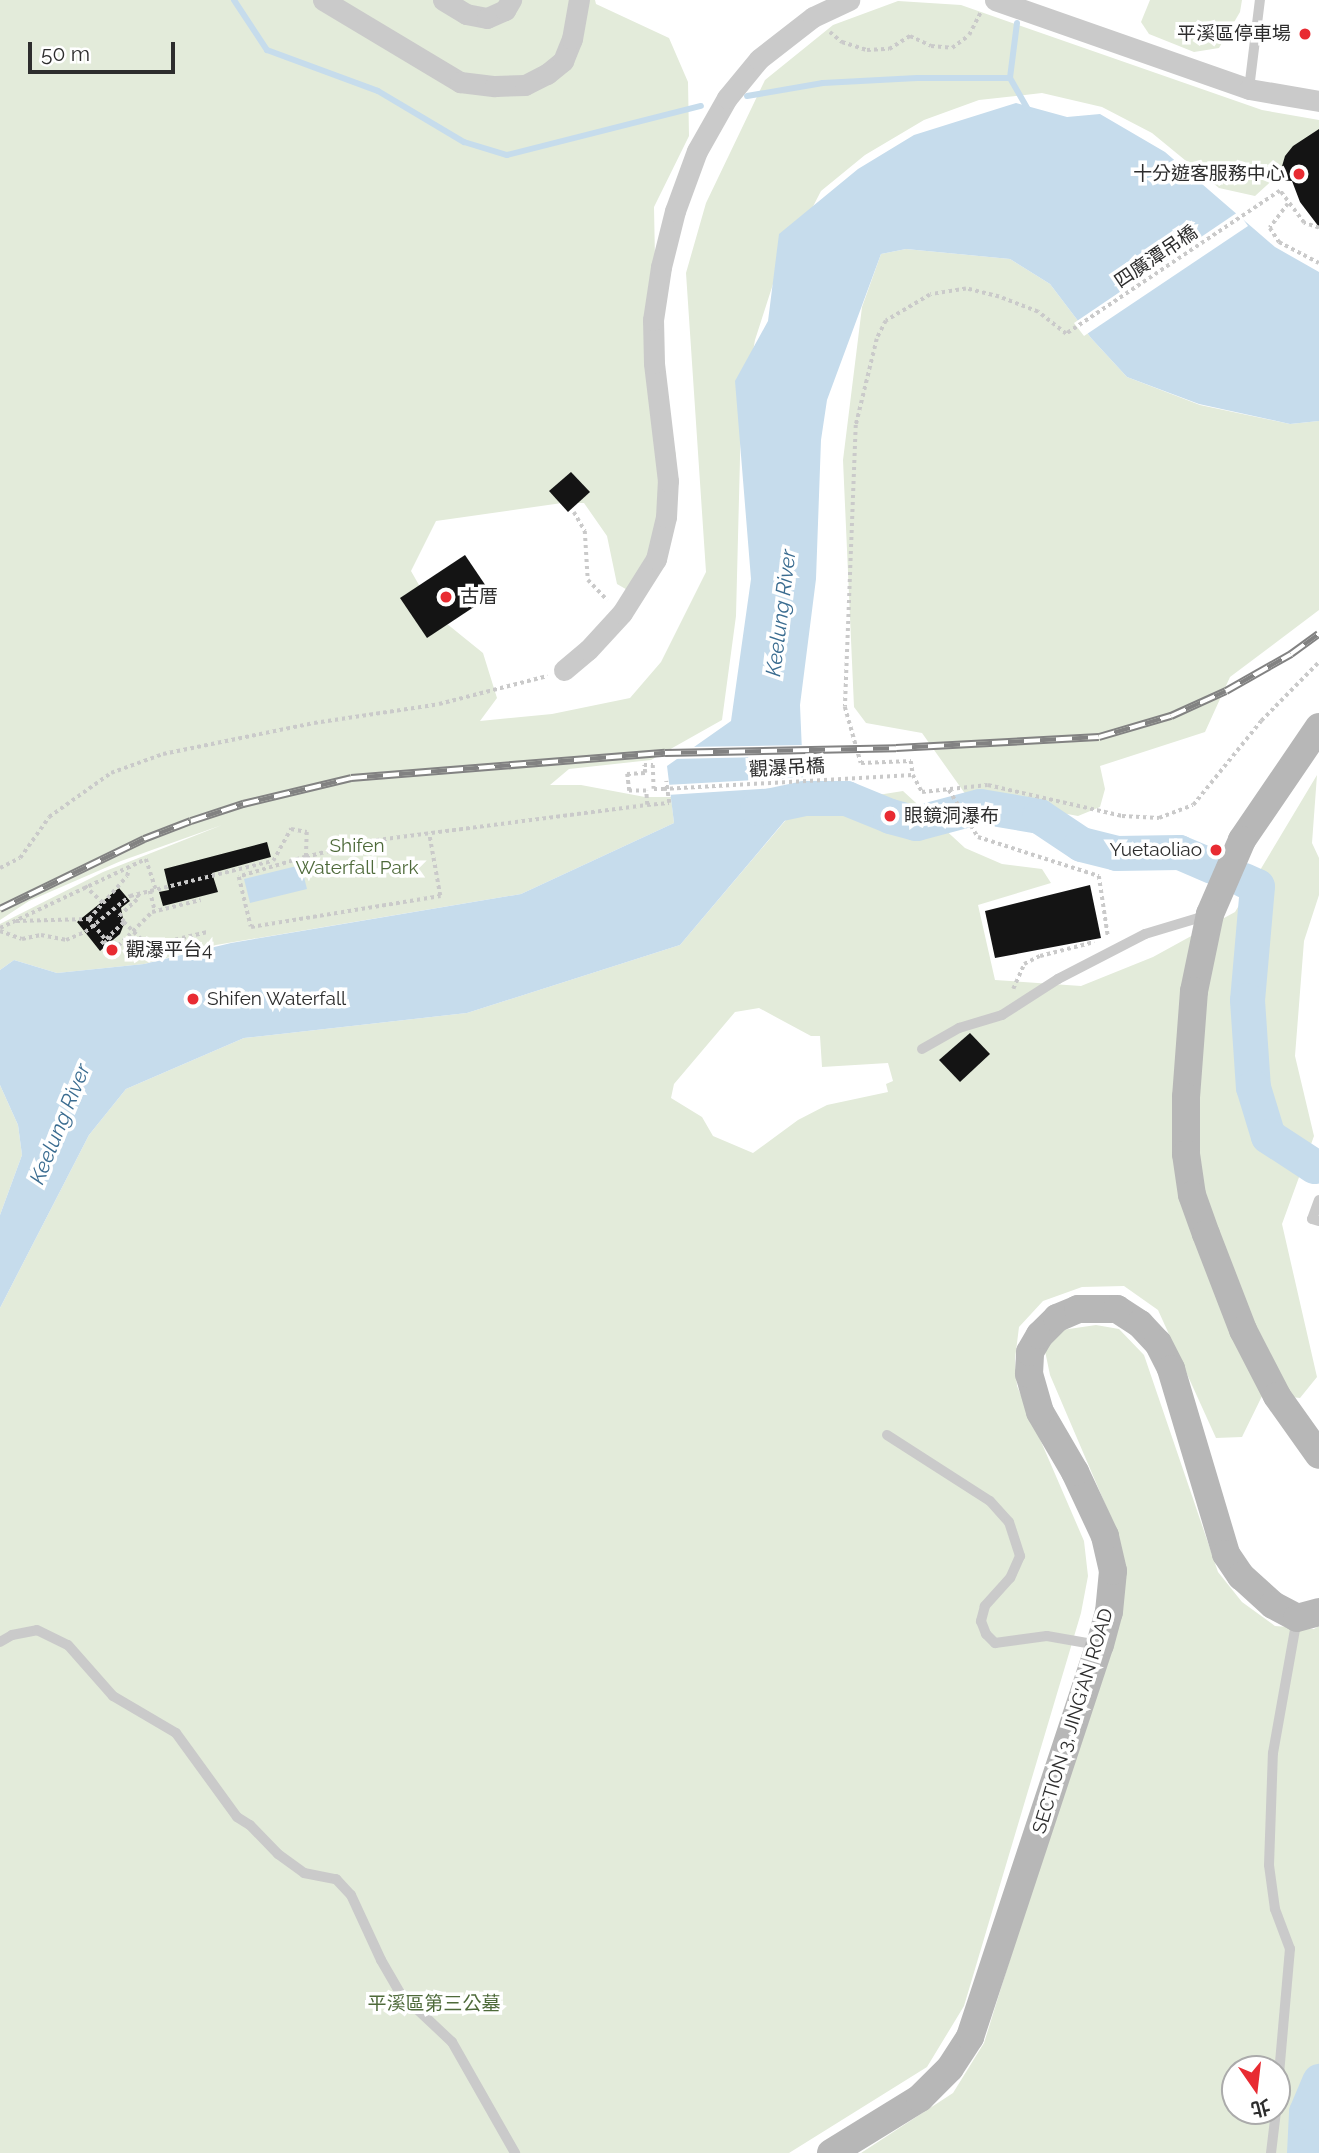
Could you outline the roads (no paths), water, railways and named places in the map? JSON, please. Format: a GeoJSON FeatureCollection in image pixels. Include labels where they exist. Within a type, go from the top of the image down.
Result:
{"type":"FeatureCollection","features":[{"type":"Feature","properties":{"kind":"main road"},"geometry":{"type":"LineString","coordinates":[[1319,727],[1242,840],[1210,914],[1194,991],[1186,1097],[1186,1154],[1192,1195],[1243,1330],[1277,1396],[1319,1455]]}},
{"type":"Feature","properties":{"kind":"main road","name":"SECTION 3, JING'AN ROAD"},"geometry":{"type":"LineString","coordinates":[[831,2153],[920,2098],[950,2068],[970,2037],[1109,1612],[1112,1571],[1105,1536],[1075,1472],[1040,1412],[1029,1374],[1030,1352],[1040,1335],[1057,1318],[1078,1309],[1117,1309],[1140,1324],[1158,1343],[1171,1369],[1226,1554],[1258,1593],[1308,1615]]}},
{"type":"Feature","properties":{"kind":"street"},"geometry":{"type":"LineString","coordinates":[[323,0],[460,82],[495,86],[525,85],[547,74],[563,61],[572,39],[579,0]]}},
{"type":"Feature","properties":{"kind":"street"},"geometry":{"type":"LineString","coordinates":[[443,0],[466,14],[488,18],[505,10],[511,0]]}},
{"type":"Feature","properties":{"kind":"street"},"geometry":{"type":"LineString","coordinates":[[564,670],[588,650],[622,613],[656,559],[666,517],[668,481],[654,363],[653,320],[661,267],[675,211],[697,151],[727,98],[759,59],[813,17],[849,0]]}},
{"type":"Feature","properties":{"kind":"street"},"geometry":{"type":"LineString","coordinates":[[995,0],[1248,89],[1319,101]]}},
{"type":"Feature","properties":{"kind":"lane"},"geometry":{"type":"LineString","coordinates":[[1248,89],[1260,0]]}},
{"type":"Feature","properties":{"kind":"lane"},"geometry":{"type":"LineString","coordinates":[[922,1049],[959,1028],[1002,1015],[1058,979],[1145,934],[1210,914]]}},
{"type":"Feature","properties":{"kind":"lane"},"geometry":{"type":"LineString","coordinates":[[1319,1200],[1312,1219],[1319,1221]]}},
{"type":"Feature","properties":{"kind":"lane"},"geometry":{"type":"LineString","coordinates":[[887,1435],[990,1501],[1009,1522],[1020,1556],[1010,1578],[985,1606],[981,1621],[986,1634],[995,1643],[1047,1636],[1100,1645]]}},
{"type":"Feature","properties":{"kind":"lane"},"geometry":{"type":"LineString","coordinates":[[1281,2055],[1290,1949],[1275,1909],[1269,1865],[1273,1753],[1308,1615]]}},
{"type":"Feature","properties":{"kind":"lane"},"geometry":{"type":"LineString","coordinates":[[0,1642],[12,1634],[37,1630],[68,1645],[113,1696],[176,1733],[237,1817],[250,1825],[278,1854],[304,1873],[336,1879],[351,1895],[381,1960],[401,1994],[453,2042],[516,2153]]}},
{"type":"Feature","properties":{"kind":"lane"},"geometry":{"type":"LineString","coordinates":[[1271,2153],[1274,2125]]}},
{"type":"Feature","properties":{"kind":"water","name":"Keelung River"},"geometry":{"type":"Polygon","coordinates":[[[1016,103],[1067,117],[1100,114],[1165,152],[1275,247],[1319,272],[1319,421],[1290,424],[1199,404],[1127,377],[1091,338],[1050,284],[1010,259],[906,249],[881,254],[827,400],[821,440],[816,579],[800,705],[804,798],[680,945],[467,1013],[244,1038],[126,1089],[89,1135],[0,1308],[0,1215],[22,1155],[18,1125],[0,1085],[0,970],[14,960],[57,973],[144,964],[231,943],[521,894],[674,823],[667,766],[731,721],[751,579],[735,381],[768,321],[779,234],[858,169],[914,135],[1016,103]]]}},
{"type":"Feature","properties":{"kind":"water"},"geometry":{"type":"Polygon","coordinates":[[[301,865],[307,889],[250,903],[244,879],[301,865]]]}},
{"type":"Feature","properties":{"kind":"waterway"},"geometry":{"type":"LineString","coordinates":[[234,0],[267,50],[378,91],[464,142],[507,155],[701,106]]}},
{"type":"Feature","properties":{"kind":"waterway"},"geometry":{"type":"LineString","coordinates":[[1017,23],[1010,78],[1030,113]]}},
{"type":"Feature","properties":{"kind":"waterway"},"geometry":{"type":"LineString","coordinates":[[747,96],[823,83],[917,78],[1010,78]]}},
{"type":"Feature","properties":{"kind":"waterway"},"geometry":{"type":"LineString","coordinates":[[757,808],[804,798],[846,798],[890,816],[916,823],[980,806],[1039,816],[1081,844],[1116,853],[1179,852],[1212,866]]}},
{"type":"Feature","properties":{"kind":"waterway"},"geometry":{"type":"LineString","coordinates":[[1244,880],[1257,886],[1247,1000],[1253,1087],[1268,1136],[1314,1166]]}},
{"type":"Feature","properties":{"kind":"waterway"},"geometry":{"type":"LineString","coordinates":[[1304,2153],[1306,2112],[1319,2081]]}},
{"type":"Feature","properties":{"kind":"railway"},"geometry":{"type":"LineString","coordinates":[[0,909],[144,839],[191,821],[243,804],[351,778],[665,753],[896,748],[1099,737],[1171,716],[1226,691],[1291,654],[1319,634]]}},
{"type":"Feature","properties":{"kind":"place","name":"平溪區停車場"},"geometry":{"type":"Point","coordinates":[1305,34]}},
{"type":"Feature","properties":{"kind":"place","name":"十分遊客服務中心"},"geometry":{"type":"Point","coordinates":[1299,174]}},
{"type":"Feature","properties":{"kind":"place","name":"古厝"},"geometry":{"type":"Point","coordinates":[446,597]}},
{"type":"Feature","properties":{"kind":"place","name":"眼鏡洞瀑布"},"geometry":{"type":"Point","coordinates":[890,816]}},
{"type":"Feature","properties":{"kind":"place","name":"Yuetaoliao"},"geometry":{"type":"Point","coordinates":[1216,850]}},
{"type":"Feature","properties":{"kind":"place","name":"觀瀑平台4"},"geometry":{"type":"Point","coordinates":[112,950]}},
{"type":"Feature","properties":{"kind":"place","name":"Shifen Waterfall"},"geometry":{"type":"Point","coordinates":[193,999]}},
{"type":"Feature","properties":{"kind":"park label","name":"Shifen Waterfall Park"},"geometry":{"type":"Point","coordinates":[357,857]}},
{"type":"Feature","properties":{"kind":"park label","name":"平溪區第三公墓"},"geometry":{"type":"Point","coordinates":[434,2004]}}]}
